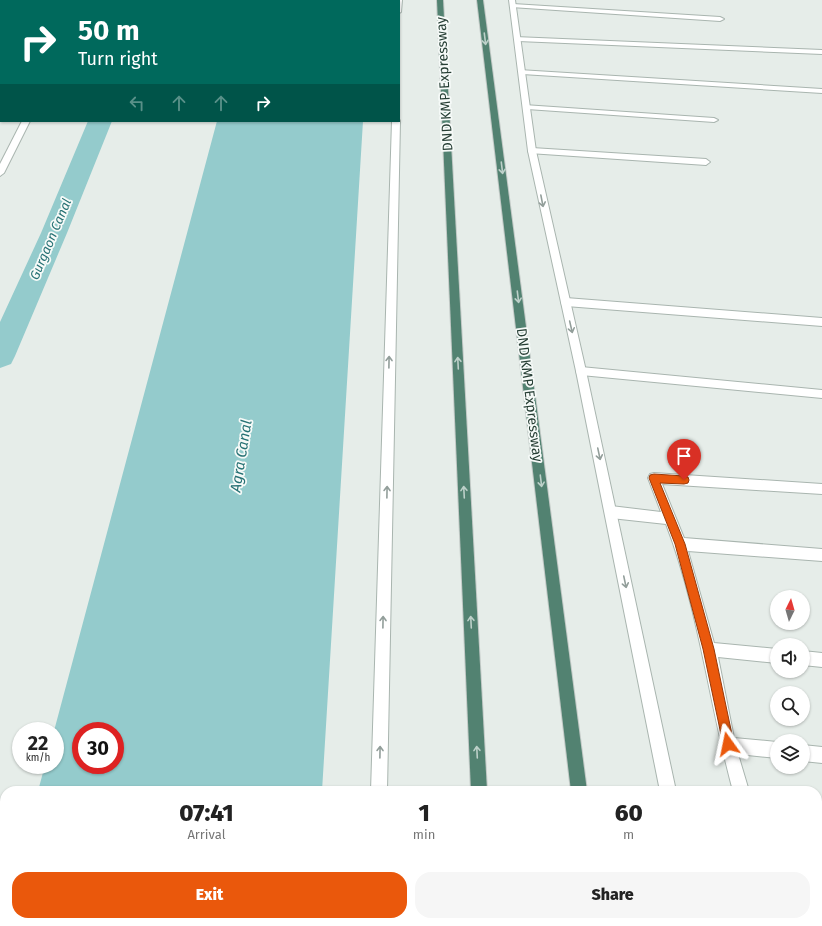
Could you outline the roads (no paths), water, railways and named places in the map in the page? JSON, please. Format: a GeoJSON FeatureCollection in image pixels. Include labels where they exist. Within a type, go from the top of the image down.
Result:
{"type":"FeatureCollection","features":[{"type":"Feature","properties":{"kind":"highway","name":"DND KMP Expressway"},"geometry":{"type":"LineString","coordinates":[[440,0],[479,786]]}},
{"type":"Feature","properties":{"kind":"highway","name":"DND KMP Expressway"},"geometry":{"type":"LineString","coordinates":[[480,0],[578,786]]}},
{"type":"Feature","properties":{"kind":"street"},"geometry":{"type":"LineString","coordinates":[[667,786],[611,512],[532,151],[513,3],[720,19]]}},
{"type":"Feature","properties":{"kind":"street"},"geometry":{"type":"LineString","coordinates":[[518,39],[822,52]]}},
{"type":"Feature","properties":{"kind":"street"},"geometry":{"type":"LineString","coordinates":[[522,72],[822,91]]}},
{"type":"Feature","properties":{"kind":"street"},"geometry":{"type":"LineString","coordinates":[[527,107],[714,120]]}},
{"type":"Feature","properties":{"kind":"street"},"geometry":{"type":"LineString","coordinates":[[0,173],[3,160],[25,122]]}},
{"type":"Feature","properties":{"kind":"street"},"geometry":{"type":"LineString","coordinates":[[379,786],[396,122]]}},
{"type":"Feature","properties":{"kind":"street"},"geometry":{"type":"LineString","coordinates":[[532,151],[706,162]]}},
{"type":"Feature","properties":{"kind":"street"},"geometry":{"type":"LineString","coordinates":[[566,302],[822,322]]}},
{"type":"Feature","properties":{"kind":"street"},"geometry":{"type":"LineString","coordinates":[[581,371],[822,394]]}},
{"type":"Feature","properties":{"kind":"street"},"geometry":{"type":"LineString","coordinates":[[740,786],[728,744],[709,649],[680,544],[654,478],[822,489]]}},
{"type":"Feature","properties":{"kind":"street"},"geometry":{"type":"LineString","coordinates":[[611,512],[670,519]]}},
{"type":"Feature","properties":{"kind":"street"},"geometry":{"type":"LineString","coordinates":[[680,544],[822,555]]}},
{"type":"Feature","properties":{"kind":"street"},"geometry":{"type":"LineString","coordinates":[[709,649],[770,655]]}},
{"type":"Feature","properties":{"kind":"street"},"geometry":{"type":"LineString","coordinates":[[810,659],[822,660]]}},
{"type":"Feature","properties":{"kind":"street"},"geometry":{"type":"LineString","coordinates":[[728,744],[770,749]]}},
{"type":"Feature","properties":{"kind":"street"},"geometry":{"type":"LineString","coordinates":[[810,754],[822,755]]}},
{"type":"Feature","properties":{"kind":"water","name":"Agra Canal"},"geometry":{"type":"Polygon","coordinates":[[[217,122],[363,122],[322,786],[39,786],[43,774],[64,774],[64,722],[56,722],[217,122]]]}},
{"type":"Feature","properties":{"kind":"waterway","name":"Gurgaon Canal"},"geometry":{"type":"LineString","coordinates":[[0,356],[54,233],[100,122]]}}]}
